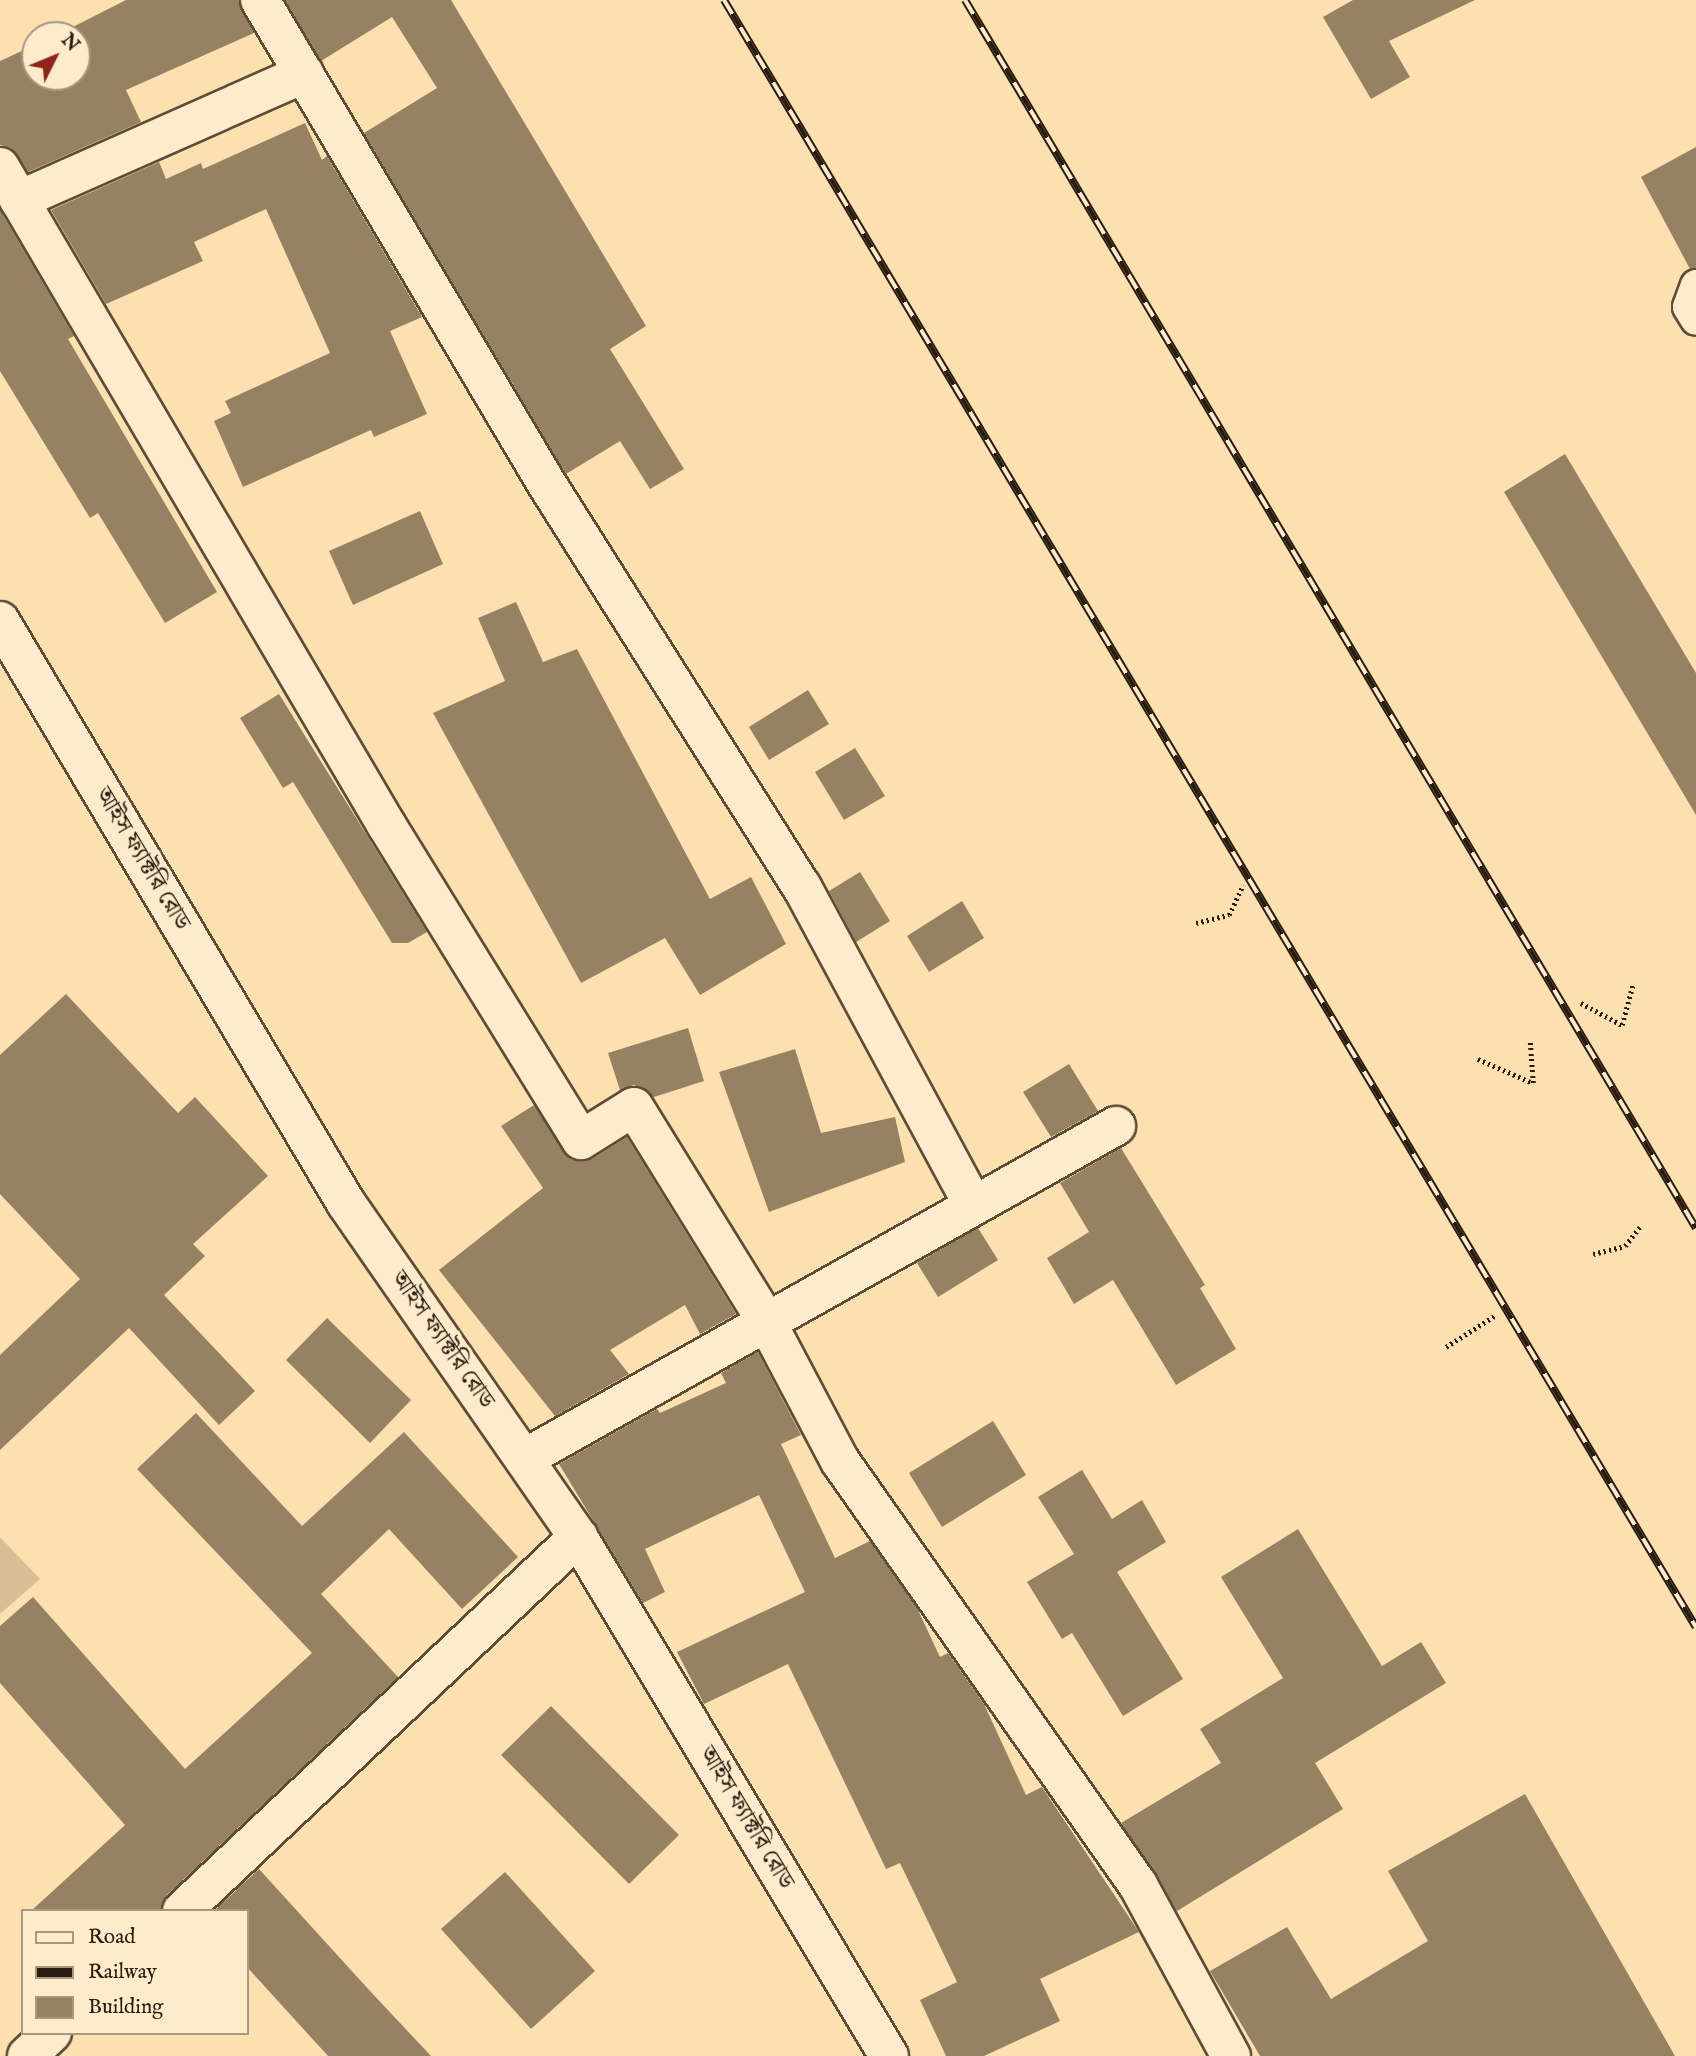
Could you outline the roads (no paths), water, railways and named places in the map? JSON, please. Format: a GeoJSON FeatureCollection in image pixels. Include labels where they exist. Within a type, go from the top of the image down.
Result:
{"type":"FeatureCollection","features":[{"type":"Feature","properties":{"kind":"street"},"geometry":{"type":"LineString","coordinates":[[260,0],[545,481],[802,887],[973,1204]]}},
{"type":"Feature","properties":{"kind":"street"},"geometry":{"type":"LineString","coordinates":[[19,200],[304,74]]}},
{"type":"Feature","properties":{"kind":"street"},"geometry":{"type":"LineString","coordinates":[[0,167],[387,826],[581,1140],[634,1107],[765,1318],[840,1461],[1138,1885],[1231,2056]]}},
{"type":"Feature","properties":{"kind":"street","name":"আইস ফ্যাক্টরি রোড"},"geometry":{"type":"LineString","coordinates":[[0,621],[346,1203],[578,1537],[889,2056]]}},
{"type":"Feature","properties":{"kind":"street"},"geometry":{"type":"LineString","coordinates":[[525,1458],[765,1318],[1116,1126]]}},
{"type":"Feature","properties":{"kind":"street"},"geometry":{"type":"LineString","coordinates":[[183,1909],[578,1537]]}},
{"type":"Feature","properties":{"kind":"street"},"geometry":{"type":"LineString","coordinates":[[27,2056],[50,2035]]}},
{"type":"Feature","properties":{"kind":"lane"},"geometry":{"type":"LineString","coordinates":[[1696,285],[1688,307],[1696,320]]}},
{"type":"Feature","properties":{"kind":"railway"},"geometry":{"type":"LineString","coordinates":[[724,0],[1696,1627]]}},
{"type":"Feature","properties":{"kind":"railway"},"geometry":{"type":"LineString","coordinates":[[965,0],[1696,1228]]}}]}
